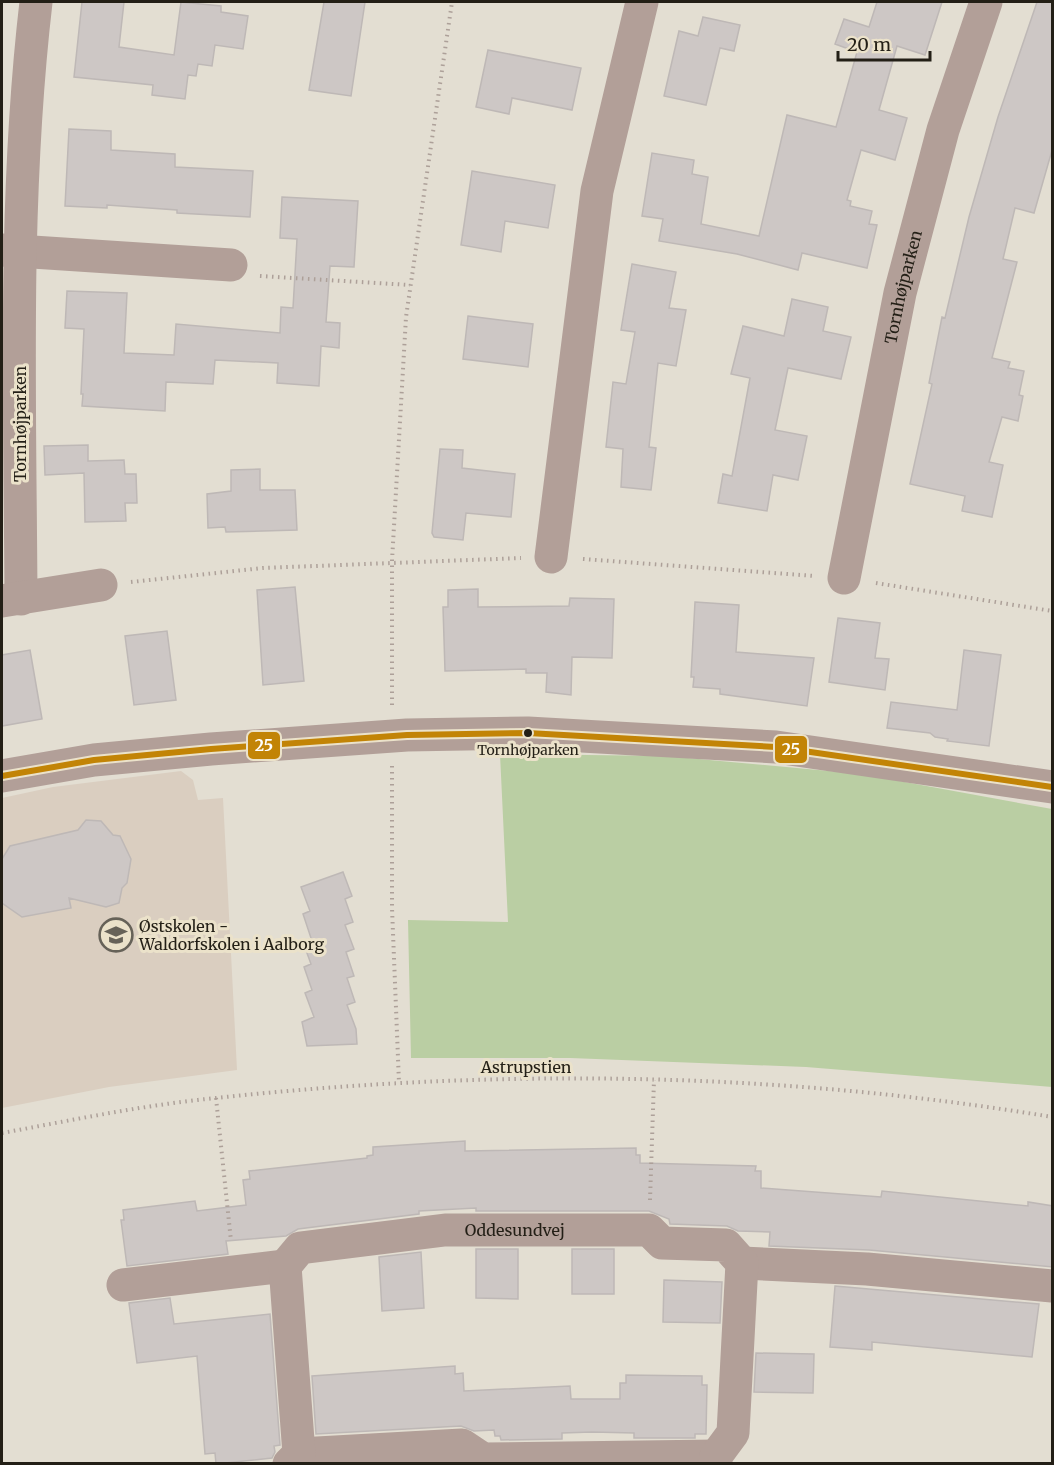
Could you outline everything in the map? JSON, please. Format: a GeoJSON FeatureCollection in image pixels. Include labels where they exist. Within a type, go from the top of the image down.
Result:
{"type":"FeatureCollection","features":[{"type":"Feature","properties":{"kind":"street","name":"Tornhøjparken"},"geometry":{"type":"LineString","coordinates":[[36,2],[10,250],[11,600],[101,585]]}},
{"type":"Feature","properties":{"kind":"street"},"geometry":{"type":"LineString","coordinates":[[551,557],[597,191],[642,2]]}},
{"type":"Feature","properties":{"kind":"street","name":"Tornhøjparken"},"geometry":{"type":"LineString","coordinates":[[844,578],[900,293],[944,130],[986,2]]}},
{"type":"Feature","properties":{"kind":"street"},"geometry":{"type":"LineString","coordinates":[[10,250],[231,265]]}},
{"type":"Feature","properties":{"kind":"street"},"geometry":{"type":"LineString","coordinates":[[2,776],[94,760],[339,739],[528,733],[776,747],[1022,780],[1053,787]]}},
{"type":"Feature","properties":{"kind":"street","name":"Oddesundvej"},"geometry":{"type":"LineString","coordinates":[[285,1266],[300,1248],[446,1230],[649,1230],[662,1243],[726,1245],[742,1263]]}},
{"type":"Feature","properties":{"kind":"street"},"geometry":{"type":"LineString","coordinates":[[123,1285],[285,1266],[294,1459],[462,1445],[483,1459],[716,1460],[734,1433],[742,1263],[867,1269],[1053,1286]]}},
{"type":"Feature","properties":{"kind":"path"},"geometry":{"type":"LineString","coordinates":[[399,1083],[392,908],[392,561],[406,317],[452,2]]}},
{"type":"Feature","properties":{"kind":"path"},"geometry":{"type":"LineString","coordinates":[[231,265],[258,276],[410,285]]}},
{"type":"Feature","properties":{"kind":"path","name":"Astrupstien"},"geometry":{"type":"LineString","coordinates":[[2,1134],[128,1110],[216,1098],[504,1077],[802,1086],[998,1107],[1053,1117]]}},
{"type":"Feature","properties":{"kind":"path"},"geometry":{"type":"LineString","coordinates":[[649,1230],[654,1080]]}},
{"type":"Feature","properties":{"kind":"path"},"geometry":{"type":"LineString","coordinates":[[216,1098],[234,1272]]}},
{"type":"Feature","properties":{"kind":"shaded area","name":"Østskolen - Waldorfskolen i Aalborg"},"geometry":{"type":"Polygon","coordinates":[[[181,771],[193,780],[198,800],[223,798],[237,1070],[109,1087],[2,1108],[2,798],[53,787],[181,771]]]}},
{"type":"Feature","properties":{"kind":"green space"},"geometry":{"type":"Polygon","coordinates":[[[500,754],[666,756],[861,774],[1052,809],[1052,1087],[806,1067],[570,1058],[411,1058],[408,920],[508,922],[500,754]]]}},
{"type":"Feature","properties":{"kind":"building"},"geometry":{"type":"Polygon","coordinates":[[[82,2],[124,2],[119,47],[174,55],[181,2],[221,6],[221,12],[248,16],[243,49],[215,45],[212,66],[198,64],[196,76],[188,75],[185,99],[152,95],[153,85],[74,77],[82,2]]]}},
{"type":"Feature","properties":{"kind":"building"},"geometry":{"type":"Polygon","coordinates":[[[324,2],[365,2],[351,96],[309,90],[324,2]]]}},
{"type":"Feature","properties":{"kind":"building"},"geometry":{"type":"Polygon","coordinates":[[[877,2],[942,2],[925,55],[897,46],[879,110],[907,118],[895,160],[861,150],[847,200],[851,201],[850,206],[872,211],[869,224],[877,225],[867,268],[802,253],[798,270],[737,254],[659,241],[663,219],[642,216],[652,153],[694,160],[692,174],[708,177],[701,224],[759,236],[787,115],[836,127],[857,52],[835,44],[844,19],[869,27],[877,2]]]}},
{"type":"Feature","properties":{"kind":"building"},"geometry":{"type":"Polygon","coordinates":[[[1037,2],[1053,2],[1053,147],[1034,213],[1015,208],[1003,259],[1017,262],[992,358],[1010,362],[1008,368],[1024,371],[1019,395],[1023,396],[1018,421],[1002,417],[989,462],[1003,465],[992,517],[962,511],[965,496],[910,484],[932,384],[929,383],[942,317],[945,318],[969,217],[998,117],[1037,2]]]}},
{"type":"Feature","properties":{"kind":"building"},"geometry":{"type":"Polygon","coordinates":[[[703,17],[740,25],[734,51],[720,48],[706,105],[664,96],[679,31],[698,36],[703,17]]]}},
{"type":"Feature","properties":{"kind":"building"},"geometry":{"type":"Polygon","coordinates":[[[488,50],[581,68],[572,110],[512,98],[509,114],[476,107],[488,50]]]}},
{"type":"Feature","properties":{"kind":"building"},"geometry":{"type":"Polygon","coordinates":[[[69,129],[111,131],[111,150],[175,154],[175,167],[253,171],[250,217],[177,213],[177,210],[107,205],[107,208],[65,206],[69,129]]]}},
{"type":"Feature","properties":{"kind":"building"},"geometry":{"type":"Polygon","coordinates":[[[472,171],[555,185],[548,228],[505,221],[501,252],[461,245],[472,171]]]}},
{"type":"Feature","properties":{"kind":"building"},"geometry":{"type":"Polygon","coordinates":[[[282,197],[358,201],[354,267],[330,266],[326,322],[340,323],[339,348],[321,346],[319,386],[277,383],[278,363],[215,360],[213,384],[166,382],[165,411],[82,406],[84,329],[65,328],[67,291],[127,293],[124,353],[174,355],[176,324],[280,333],[281,307],[293,308],[297,239],[280,238],[282,197]]]}},
{"type":"Feature","properties":{"kind":"building"},"geometry":{"type":"Polygon","coordinates":[[[632,264],[676,272],[669,308],[686,310],[676,366],[658,363],[649,447],[656,448],[651,490],[621,487],[623,449],[606,447],[613,382],[626,384],[635,332],[621,330],[632,264]]]}},
{"type":"Feature","properties":{"kind":"building"},"geometry":{"type":"Polygon","coordinates":[[[792,299],[828,307],[823,331],[851,337],[841,379],[788,368],[775,430],[807,436],[798,480],[773,475],[767,511],[718,503],[723,474],[732,476],[750,378],[731,374],[743,326],[784,336],[792,299]]]}},
{"type":"Feature","properties":{"kind":"building"},"geometry":{"type":"Polygon","coordinates":[[[468,316],[533,324],[528,367],[463,359],[468,316]]]}},
{"type":"Feature","properties":{"kind":"building"},"geometry":{"type":"Polygon","coordinates":[[[88,445],[88,461],[124,460],[125,474],[136,474],[137,503],[125,503],[126,521],[85,522],[84,473],[45,475],[44,446],[88,445]]]}},
{"type":"Feature","properties":{"kind":"building"},"geometry":{"type":"Polygon","coordinates":[[[440,449],[463,450],[462,468],[515,474],[511,517],[466,513],[463,540],[434,537],[432,533],[440,449]]]}},
{"type":"Feature","properties":{"kind":"building"},"geometry":{"type":"Polygon","coordinates":[[[260,469],[260,490],[295,490],[297,530],[226,532],[225,527],[208,528],[207,494],[231,491],[231,470],[260,469]]]}},
{"type":"Feature","properties":{"kind":"building"},"geometry":{"type":"Polygon","coordinates":[[[295,587],[304,681],[263,685],[257,590],[295,587]]]}},
{"type":"Feature","properties":{"kind":"building"},"geometry":{"type":"Polygon","coordinates":[[[478,589],[478,607],[569,606],[570,598],[614,599],[612,658],[572,657],[571,695],[546,692],[547,673],[526,673],[526,669],[445,671],[443,607],[448,607],[448,590],[478,589]]]}},
{"type":"Feature","properties":{"kind":"building"},"geometry":{"type":"Polygon","coordinates":[[[695,602],[739,605],[736,652],[814,658],[807,706],[720,694],[720,689],[693,687],[694,677],[691,677],[695,602]]]}},
{"type":"Feature","properties":{"kind":"building"},"geometry":{"type":"Polygon","coordinates":[[[838,618],[880,623],[875,658],[889,659],[885,690],[829,682],[838,618]]]}},
{"type":"Feature","properties":{"kind":"building"},"geometry":{"type":"Polygon","coordinates":[[[167,631],[176,700],[134,705],[125,636],[167,631]]]}},
{"type":"Feature","properties":{"kind":"building"},"geometry":{"type":"Polygon","coordinates":[[[30,650],[42,719],[2,726],[2,655],[30,650]]]}},
{"type":"Feature","properties":{"kind":"building"},"geometry":{"type":"Polygon","coordinates":[[[964,650],[1001,655],[989,746],[947,741],[948,739],[935,737],[930,733],[887,728],[891,702],[957,710],[964,650]]]}},
{"type":"Feature","properties":{"kind":"building"},"geometry":{"type":"Polygon","coordinates":[[[86,820],[101,821],[113,835],[120,836],[131,859],[127,883],[122,888],[119,903],[106,907],[69,898],[71,908],[22,917],[2,903],[2,859],[10,846],[78,830],[86,820]]]}},
{"type":"Feature","properties":{"kind":"building"},"geometry":{"type":"Polygon","coordinates":[[[343,872],[352,896],[345,899],[353,922],[345,925],[354,949],[346,952],[354,976],[347,978],[355,1002],[347,1005],[356,1029],[357,1044],[307,1046],[302,1022],[314,1017],[305,993],[312,990],[304,967],[311,964],[303,942],[311,938],[303,914],[310,911],[301,887],[343,872]]]}},
{"type":"Feature","properties":{"kind":"building"},"geometry":{"type":"Polygon","coordinates":[[[465,1141],[465,1151],[636,1148],[636,1155],[640,1155],[640,1163],[756,1166],[755,1171],[761,1171],[761,1188],[881,1197],[882,1191],[1028,1206],[1028,1202],[1053,1206],[1053,1267],[869,1250],[769,1246],[770,1232],[738,1231],[727,1226],[670,1224],[669,1219],[649,1211],[476,1211],[476,1208],[419,1211],[419,1214],[298,1229],[286,1236],[226,1241],[228,1254],[127,1266],[121,1220],[124,1220],[123,1210],[195,1201],[197,1211],[246,1205],[243,1180],[250,1179],[249,1171],[367,1158],[373,1155],[373,1147],[465,1141]]]}},
{"type":"Feature","properties":{"kind":"building"},"geometry":{"type":"Polygon","coordinates":[[[476,1249],[518,1249],[518,1299],[476,1298],[476,1249]]]}},
{"type":"Feature","properties":{"kind":"building"},"geometry":{"type":"Polygon","coordinates":[[[572,1249],[614,1249],[614,1294],[572,1294],[572,1249]]]}},
{"type":"Feature","properties":{"kind":"building"},"geometry":{"type":"Polygon","coordinates":[[[421,1252],[424,1308],[382,1311],[379,1257],[421,1252]]]}},
{"type":"Feature","properties":{"kind":"building"},"geometry":{"type":"Polygon","coordinates":[[[664,1280],[722,1282],[720,1323],[663,1322],[664,1280]]]}},
{"type":"Feature","properties":{"kind":"building"},"geometry":{"type":"Polygon","coordinates":[[[835,1286],[1039,1304],[1032,1357],[872,1342],[872,1350],[830,1347],[835,1286]]]}},
{"type":"Feature","properties":{"kind":"building"},"geometry":{"type":"Polygon","coordinates":[[[170,1298],[174,1324],[270,1314],[280,1445],[274,1446],[275,1452],[272,1458],[216,1464],[215,1453],[205,1454],[197,1356],[137,1363],[129,1303],[170,1298]]]}},
{"type":"Feature","properties":{"kind":"building"},"geometry":{"type":"Polygon","coordinates":[[[756,1353],[814,1354],[813,1393],[754,1392],[756,1353]]]}},
{"type":"Feature","properties":{"kind":"building"},"geometry":{"type":"Polygon","coordinates":[[[455,1366],[455,1374],[463,1373],[464,1391],[570,1386],[571,1399],[620,1399],[620,1383],[626,1383],[626,1375],[702,1376],[702,1385],[707,1385],[706,1434],[695,1434],[695,1438],[634,1438],[634,1433],[592,1432],[562,1433],[562,1439],[501,1440],[500,1436],[495,1436],[494,1430],[474,1431],[461,1426],[316,1434],[312,1376],[455,1366]]]}},
{"type":"Feature","properties":{"kind":"transit line","name":"25"},"geometry":{"type":"LineString","coordinates":[[2,776],[94,760],[211,749],[407,735],[528,733],[776,747],[1052,787]]}},
{"type":"Feature","properties":{"kind":"place","name":"Tornhøjparken"},"geometry":{"type":"Point","coordinates":[528,733]}},
{"type":"Feature","properties":{"kind":"place","name":"Østskolen - Waldorfskolen i Aalborg"},"geometry":{"type":"Point","coordinates":[116,935]}}]}
